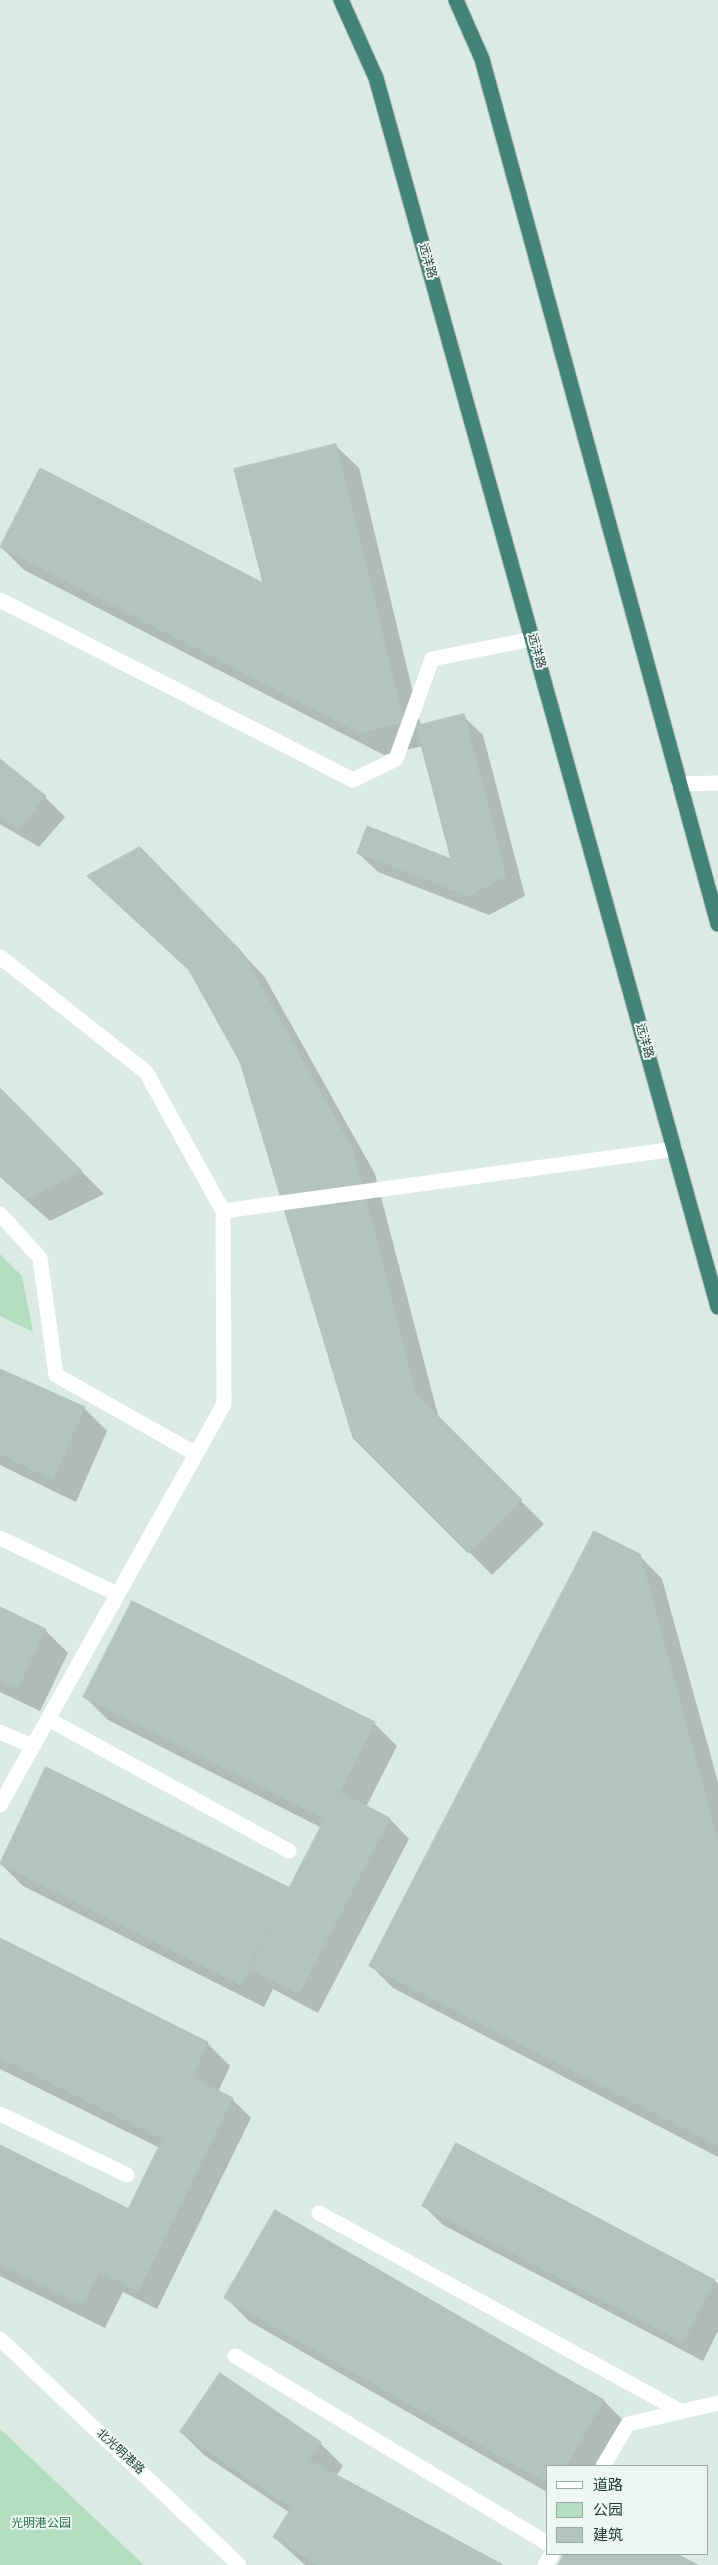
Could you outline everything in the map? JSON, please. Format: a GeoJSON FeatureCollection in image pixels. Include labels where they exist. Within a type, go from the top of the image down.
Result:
{"type":"FeatureCollection","features":[{"type":"Feature","properties":{"kind":"highway","name":"远洋路"},"geometry":{"type":"LineString","coordinates":[[341,0],[376,78],[718,1307]]}},
{"type":"Feature","properties":{"kind":"highway"},"geometry":{"type":"LineString","coordinates":[[456,0],[482,59],[718,924]]}},
{"type":"Feature","properties":{"kind":"street"},"geometry":{"type":"LineString","coordinates":[[0,600],[353,780],[396,759],[432,660],[532,639]]}},
{"type":"Feature","properties":{"kind":"street"},"geometry":{"type":"LineString","coordinates":[[679,784],[718,783]]}},
{"type":"Feature","properties":{"kind":"street"},"geometry":{"type":"LineString","coordinates":[[0,957],[146,1072],[223,1211],[224,1404],[0,1805]]}},
{"type":"Feature","properties":{"kind":"street"},"geometry":{"type":"LineString","coordinates":[[223,1211],[674,1149]]}},
{"type":"Feature","properties":{"kind":"street"},"geometry":{"type":"LineString","coordinates":[[0,1214],[40,1258],[56,1375],[196,1454]]}},
{"type":"Feature","properties":{"kind":"street"},"geometry":{"type":"LineString","coordinates":[[0,1538],[117,1594]]}},
{"type":"Feature","properties":{"kind":"street"},"geometry":{"type":"LineString","coordinates":[[48,1719],[289,1851]]}},
{"type":"Feature","properties":{"kind":"street"},"geometry":{"type":"LineString","coordinates":[[0,1732],[32,1746]]}},
{"type":"Feature","properties":{"kind":"street"},"geometry":{"type":"LineString","coordinates":[[0,2114],[128,2175]]}},
{"type":"Feature","properties":{"kind":"street"},"geometry":{"type":"LineString","coordinates":[[319,2213],[682,2412]]}},
{"type":"Feature","properties":{"kind":"street","name":"北光明港路"},"geometry":{"type":"LineString","coordinates":[[0,2339],[239,2565]]}},
{"type":"Feature","properties":{"kind":"street"},"geometry":{"type":"LineString","coordinates":[[235,2356],[546,2543]]}},
{"type":"Feature","properties":{"kind":"street"},"geometry":{"type":"LineString","coordinates":[[604,2465],[628,2424],[718,2403]]}},
{"type":"Feature","properties":{"kind":"green space"},"geometry":{"type":"Polygon","coordinates":[[[0,1254],[22,1276],[33,1332],[0,1316],[0,1254]]]}},
{"type":"Feature","properties":{"kind":"green space","name":"光明港公园"},"geometry":{"type":"Polygon","coordinates":[[[0,2429],[144,2565],[0,2565],[0,2429]]]}},
{"type":"Feature","properties":{"kind":"building"},"geometry":{"type":"Polygon","coordinates":[[[336,444],[404,722],[360,733],[0,547],[40,468],[263,583],[234,469],[336,444]]]}},
{"type":"Feature","properties":{"kind":"building"},"geometry":{"type":"Polygon","coordinates":[[[464,714],[506,876],[469,896],[357,853],[367,826],[451,859],[416,726],[464,714]]]}},
{"type":"Feature","properties":{"kind":"building"},"geometry":{"type":"Polygon","coordinates":[[[0,759],[46,796],[19,829],[0,817],[0,759]]]}},
{"type":"Feature","properties":{"kind":"building"},"geometry":{"type":"Polygon","coordinates":[[[140,847],[241,951],[353,1150],[416,1394],[522,1500],[468,1553],[353,1438],[240,1062],[189,970],[87,876],[140,847]]]}},
{"type":"Feature","properties":{"kind":"building"},"geometry":{"type":"Polygon","coordinates":[[[0,1088],[82,1171],[26,1199],[0,1176],[0,1088]]]}},
{"type":"Feature","properties":{"kind":"building"},"geometry":{"type":"Polygon","coordinates":[[[0,1369],[85,1407],[53,1480],[0,1454],[0,1369]]]}},
{"type":"Feature","properties":{"kind":"building"},"geometry":{"type":"Polygon","coordinates":[[[594,1531],[640,1554],[718,1841],[718,2146],[369,1966],[594,1531]]]}},
{"type":"Feature","properties":{"kind":"building"},"geometry":{"type":"Polygon","coordinates":[[[132,1601],[375,1722],[326,1819],[83,1697],[132,1601]]]}},
{"type":"Feature","properties":{"kind":"building"},"geometry":{"type":"Polygon","coordinates":[[[0,1607],[46,1629],[17,1689],[0,1681],[0,1607]]]}},
{"type":"Feature","properties":{"kind":"building"},"geometry":{"type":"Polygon","coordinates":[[[46,1767],[290,1888],[241,1985],[0,1864],[46,1767]]]}},
{"type":"Feature","properties":{"kind":"building"},"geometry":{"type":"Polygon","coordinates":[[[339,1792],[390,1818],[299,1994],[248,1968],[339,1792]]]}},
{"type":"Feature","properties":{"kind":"building"},"geometry":{"type":"Polygon","coordinates":[[[0,1938],[208,2042],[163,2139],[0,2058],[0,1938]]]}},
{"type":"Feature","properties":{"kind":"building"},"geometry":{"type":"Polygon","coordinates":[[[193,2078],[233,2098],[138,2291],[98,2271],[193,2078]]]}},
{"type":"Feature","properties":{"kind":"building"},"geometry":{"type":"Polygon","coordinates":[[[456,2143],[715,2280],[683,2342],[422,2206],[456,2143]]]}},
{"type":"Feature","properties":{"kind":"building"},"geometry":{"type":"Polygon","coordinates":[[[0,2145],[129,2209],[82,2306],[0,2265],[0,2145]]]}},
{"type":"Feature","properties":{"kind":"building"},"geometry":{"type":"Polygon","coordinates":[[[275,2210],[604,2400],[567,2465],[546,2465],[546,2482],[224,2298],[275,2210]]]}},
{"type":"Feature","properties":{"kind":"building"},"geometry":{"type":"Polygon","coordinates":[[[220,2373],[321,2442],[309,2460],[503,2565],[317,2565],[273,2537],[291,2508],[180,2432],[220,2373]]]}},
{"type":"Feature","properties":{"kind":"building"},"geometry":{"type":"Polygon","coordinates":[[[563,2555],[679,2555],[698,2565],[558,2565],[563,2555]]]}}]}
